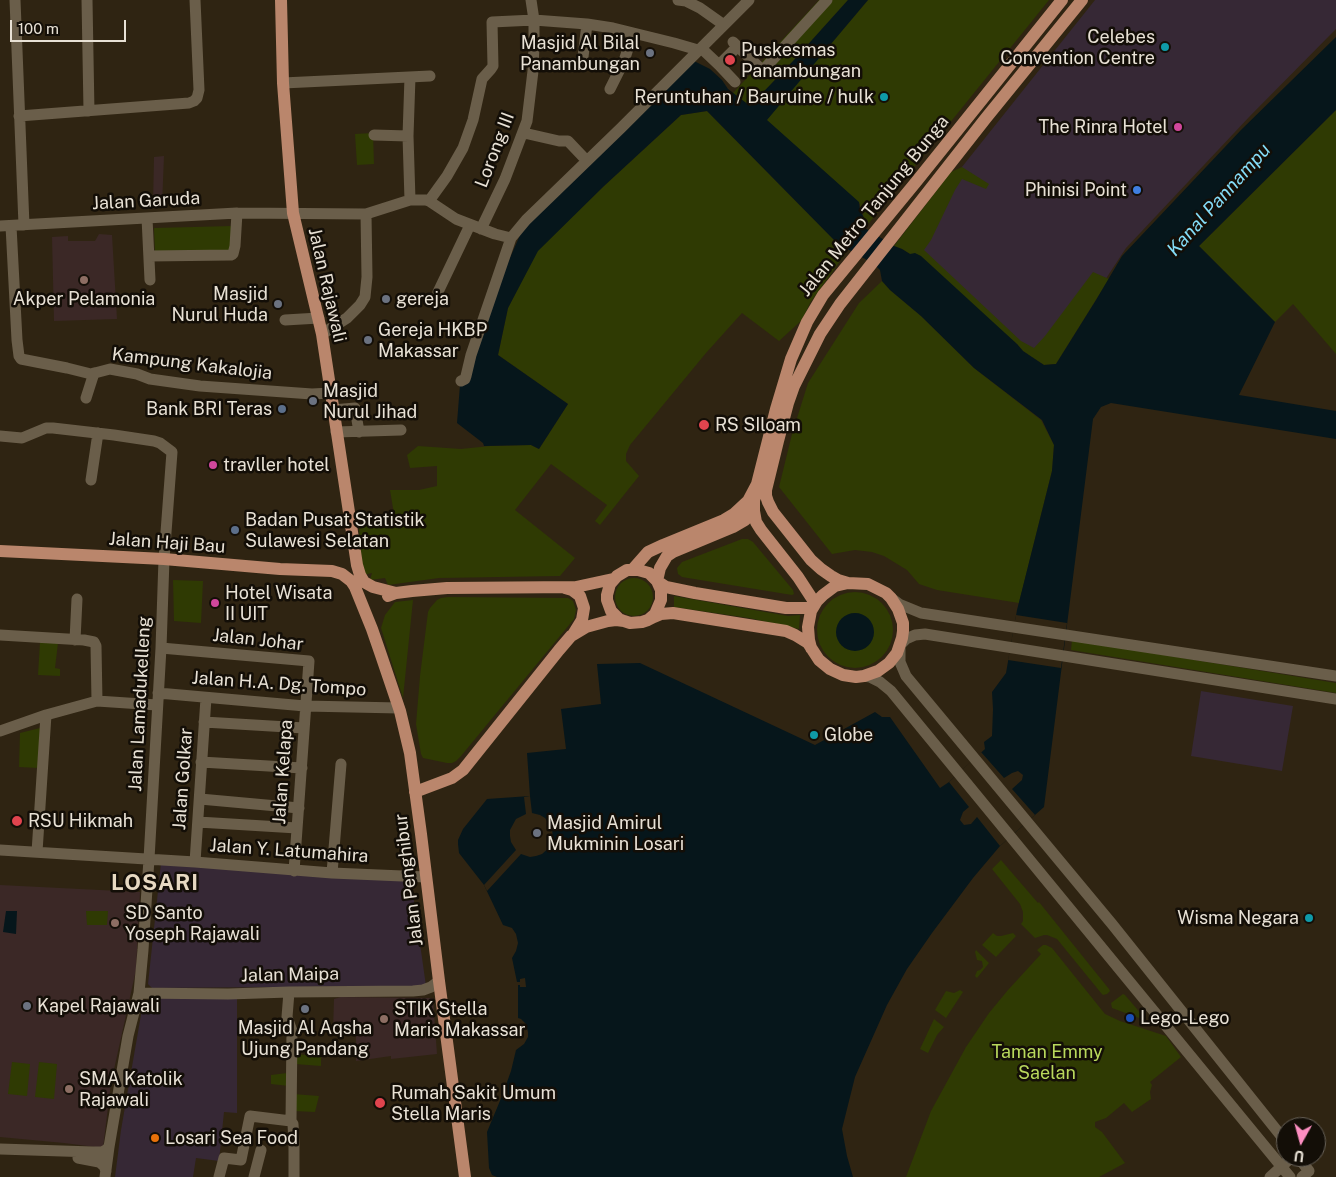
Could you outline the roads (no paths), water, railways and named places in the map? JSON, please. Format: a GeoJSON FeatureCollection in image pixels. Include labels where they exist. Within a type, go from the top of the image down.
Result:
{"type":"FeatureCollection","features":[{"type":"Feature","properties":{"kind":"main road","name":"Jalan Rajawali"},"geometry":{"type":"LineString","coordinates":[[281,0],[283,83],[293,213],[322,334],[355,551],[357,581]]}},
{"type":"Feature","properties":{"kind":"main road","name":"Jalan Metro Tanjung Bunga"},"geometry":{"type":"LineString","coordinates":[[632,570],[648,552],[663,544],[713,525],[734,514],[748,501],[757,484],[776,409],[797,343],[823,295],[1062,0]]}},
{"type":"Feature","properties":{"kind":"main road","name":"Jalan Metro Tanjung Bunga"},"geometry":{"type":"LineString","coordinates":[[848,582],[831,576],[811,560],[773,512],[768,502],[766,490],[788,403],[820,334],[840,304],[986,118],[1082,0]]}},
{"type":"Feature","properties":{"kind":"main road"},"geometry":{"type":"LineString","coordinates":[[757,484],[754,501],[756,522],[798,578],[813,600],[814,606]]}},
{"type":"Feature","properties":{"kind":"main road"},"geometry":{"type":"LineString","coordinates":[[648,620],[655,614],[661,600],[661,590],[657,581],[660,568],[667,556],[733,527],[745,520],[754,511]]}},
{"type":"Feature","properties":{"kind":"main road","name":"Jalan Haji Bau"},"geometry":{"type":"LineString","coordinates":[[0,551],[164,560],[307,571],[332,571]]}},
{"type":"Feature","properties":{"kind":"main road"},"geometry":{"type":"LineString","coordinates":[[332,571],[349,561],[355,551]]}},
{"type":"Feature","properties":{"kind":"main road"},"geometry":{"type":"LineString","coordinates":[[624,621],[611,611],[607,600],[608,589],[613,580],[627,570],[644,571],[666,587],[695,594],[786,608],[814,606]]}},
{"type":"Feature","properties":{"kind":"main road"},"geometry":{"type":"LineString","coordinates":[[332,571],[364,582],[372,588],[396,593],[447,588],[576,587],[613,580]]}},
{"type":"Feature","properties":{"kind":"main road","name":"Jalan Penghibur"},"geometry":{"type":"LineString","coordinates":[[357,581],[399,708],[410,754],[464,1177]]}},
{"type":"Feature","properties":{"kind":"main road"},"geometry":{"type":"LineString","coordinates":[[571,636],[586,627],[608,621],[636,623],[661,614],[673,612],[786,631],[804,639],[819,660],[836,673],[849,676],[864,676],[878,671],[898,653],[903,623],[898,609],[891,598],[880,589],[868,584],[848,582],[829,590],[814,606],[809,619],[808,627],[811,648]]}},
{"type":"Feature","properties":{"kind":"main road"},"geometry":{"type":"LineString","coordinates":[[416,792],[452,778],[463,770],[571,636],[582,620],[583,600],[578,593],[563,587]]}},
{"type":"Feature","properties":{"kind":"street"},"geometry":{"type":"LineString","coordinates":[[15,0],[24,226]]}},
{"type":"Feature","properties":{"kind":"street"},"geometry":{"type":"LineString","coordinates":[[87,0],[89,111]]}},
{"type":"Feature","properties":{"kind":"street"},"geometry":{"type":"LineString","coordinates":[[19,116],[189,103],[197,98],[199,90],[195,0]]}},
{"type":"Feature","properties":{"kind":"street","name":"Lorong III"},"geometry":{"type":"LineString","coordinates":[[438,292],[506,179],[524,133],[533,71],[534,20],[531,0]]}},
{"type":"Feature","properties":{"kind":"street"},"geometry":{"type":"LineString","coordinates":[[678,0],[700,8],[724,25]]}},
{"type":"Feature","properties":{"kind":"street"},"geometry":{"type":"LineString","coordinates":[[461,381],[465,379],[471,355],[511,238],[526,220],[667,84],[699,49],[749,0]]}},
{"type":"Feature","properties":{"kind":"street"},"geometry":{"type":"LineString","coordinates":[[719,65],[733,47],[763,69],[827,0]]}},
{"type":"Feature","properties":{"kind":"street"},"geometry":{"type":"LineString","coordinates":[[429,201],[464,148],[473,120],[482,79],[491,70],[492,66],[492,22],[534,20],[587,24],[699,49],[719,65],[735,82]]}},
{"type":"Feature","properties":{"kind":"street"},"geometry":{"type":"LineString","coordinates":[[582,66],[587,24]]}},
{"type":"Feature","properties":{"kind":"street"},"geometry":{"type":"LineString","coordinates":[[610,89],[624,61],[633,33]]}},
{"type":"Feature","properties":{"kind":"street"},"geometry":{"type":"LineString","coordinates":[[410,76],[408,136],[410,200],[429,201],[451,216],[495,234],[511,238]]}},
{"type":"Feature","properties":{"kind":"street"},"geometry":{"type":"LineString","coordinates":[[283,83],[430,76]]}},
{"type":"Feature","properties":{"kind":"street"},"geometry":{"type":"LineString","coordinates":[[524,133],[568,142],[588,161]]}},
{"type":"Feature","properties":{"kind":"street"},"geometry":{"type":"LineString","coordinates":[[374,135],[408,136]]}},
{"type":"Feature","properties":{"kind":"street","name":"Jalan Garuda"},"geometry":{"type":"LineString","coordinates":[[6,226],[236,213],[366,214],[410,200]]}},
{"type":"Feature","properties":{"kind":"street"},"geometry":{"type":"LineString","coordinates":[[149,256],[231,255],[235,246],[236,213]]}},
{"type":"Feature","properties":{"kind":"street"},"geometry":{"type":"LineString","coordinates":[[322,334],[347,318],[365,297],[367,277],[366,214]]}},
{"type":"Feature","properties":{"kind":"street"},"geometry":{"type":"LineString","coordinates":[[147,218],[150,280]]}},
{"type":"Feature","properties":{"kind":"street","name":"Kampung Kakalojia"},"geometry":{"type":"LineString","coordinates":[[6,226],[20,359],[88,373],[110,369],[137,374],[150,379],[200,386],[312,394],[331,393]]}},
{"type":"Feature","properties":{"kind":"street"},"geometry":{"type":"LineString","coordinates":[[284,320],[318,318]]}},
{"type":"Feature","properties":{"kind":"street"},"geometry":{"type":"LineString","coordinates":[[86,398],[94,373]]}},
{"type":"Feature","properties":{"kind":"street"},"geometry":{"type":"LineString","coordinates":[[333,410],[355,408],[359,432]]}},
{"type":"Feature","properties":{"kind":"street"},"geometry":{"type":"LineString","coordinates":[[0,436],[22,438],[49,428],[98,433],[91,480]]}},
{"type":"Feature","properties":{"kind":"street"},"geometry":{"type":"LineString","coordinates":[[336,432],[401,430]]}},
{"type":"Feature","properties":{"kind":"street","name":"Jalan Lamadukelleng"},"geometry":{"type":"LineString","coordinates":[[98,433],[154,441],[172,452],[164,560],[161,648],[143,950],[139,992],[128,1036],[106,1174]]}},
{"type":"Feature","properties":{"kind":"street"},"geometry":{"type":"LineString","coordinates":[[891,598],[899,604],[921,613],[1336,676]]}},
{"type":"Feature","properties":{"kind":"street"},"geometry":{"type":"LineString","coordinates":[[76,640],[77,599]]}},
{"type":"Feature","properties":{"kind":"street"},"geometry":{"type":"LineString","coordinates":[[1276,1129],[1032,827],[906,676],[900,662],[900,645],[906,638],[925,634],[1336,699]]}},
{"type":"Feature","properties":{"kind":"street"},"geometry":{"type":"LineString","coordinates":[[0,636],[76,640],[95,644],[96,701]]}},
{"type":"Feature","properties":{"kind":"street","name":"Jalan Johar"},"geometry":{"type":"LineString","coordinates":[[161,648],[309,661],[305,706]]}},
{"type":"Feature","properties":{"kind":"street"},"geometry":{"type":"LineString","coordinates":[[864,676],[880,682],[890,691],[1276,1160]]}},
{"type":"Feature","properties":{"kind":"street","name":"Jalan H.A. Dg. Tompo"},"geometry":{"type":"LineString","coordinates":[[158,693],[305,706],[399,708]]}},
{"type":"Feature","properties":{"kind":"street","name":"Jalan Golkar"},"geometry":{"type":"LineString","coordinates":[[195,862],[206,698]]}},
{"type":"Feature","properties":{"kind":"street"},"geometry":{"type":"LineString","coordinates":[[0,731],[46,715],[96,701],[157,705]]}},
{"type":"Feature","properties":{"kind":"street","name":"Jalan Kelapa"},"geometry":{"type":"LineString","coordinates":[[294,871],[305,706]]}},
{"type":"Feature","properties":{"kind":"street"},"geometry":{"type":"LineString","coordinates":[[37,852],[46,715]]}},
{"type":"Feature","properties":{"kind":"street"},"geometry":{"type":"LineString","coordinates":[[204,722],[304,728]]}},
{"type":"Feature","properties":{"kind":"street"},"geometry":{"type":"LineString","coordinates":[[201,762],[302,768]]}},
{"type":"Feature","properties":{"kind":"street"},"geometry":{"type":"LineString","coordinates":[[332,873],[341,764]]}},
{"type":"Feature","properties":{"kind":"street"},"geometry":{"type":"LineString","coordinates":[[200,799],[299,808]]}},
{"type":"Feature","properties":{"kind":"street"},"geometry":{"type":"LineString","coordinates":[[198,822],[297,828]]}},
{"type":"Feature","properties":{"kind":"street","name":"Jalan Y. Latumahira"},"geometry":{"type":"LineString","coordinates":[[0,850],[195,862],[294,871],[426,877]]}},
{"type":"Feature","properties":{"kind":"street"},"geometry":{"type":"LineString","coordinates":[[1128,980],[1146,967]]}},
{"type":"Feature","properties":{"kind":"street","name":"Jalan Maipa"},"geometry":{"type":"LineString","coordinates":[[139,992],[228,994],[413,991],[431,987],[439,981]]}},
{"type":"Feature","properties":{"kind":"street"},"geometry":{"type":"LineString","coordinates":[[289,992],[287,1018],[292,1031],[291,1121],[293,1124],[294,1177]]}},
{"type":"Feature","properties":{"kind":"street"},"geometry":{"type":"LineString","coordinates":[[1232,1106],[1248,1094]]}},
{"type":"Feature","properties":{"kind":"street"},"geometry":{"type":"LineString","coordinates":[[219,1177],[224,1158],[241,1160],[250,1116],[291,1121]]}},
{"type":"Feature","properties":{"kind":"street"},"geometry":{"type":"LineString","coordinates":[[0,1149],[102,1152],[109,1147]]}},
{"type":"Feature","properties":{"kind":"street"},"geometry":{"type":"LineString","coordinates":[[35,1150],[96,1161],[104,1166],[106,1174]]}},
{"type":"Feature","properties":{"kind":"street"},"geometry":{"type":"LineString","coordinates":[[254,1177],[262,1150]]}},
{"type":"Feature","properties":{"kind":"street"},"geometry":{"type":"LineString","coordinates":[[1270,1177],[1280,1167]]}},
{"type":"Feature","properties":{"kind":"street"},"geometry":{"type":"LineString","coordinates":[[1282,1167],[1290,1177]]}},
{"type":"Feature","properties":{"kind":"street"},"geometry":{"type":"LineString","coordinates":[[1302,1177],[1309,1171],[1306,1167]]}},
{"type":"Feature","properties":{"kind":"water","name":"Kanal Pannampu"},"geometry":{"type":"Polygon","coordinates":[[[848,0],[868,0],[767,120],[859,202],[865,228],[910,254],[915,253],[921,256],[1023,351],[1044,365],[1056,364],[1122,256],[1241,130],[1336,37],[1336,110],[1199,246],[1275,322],[1239,395],[1336,411],[1336,439],[1111,403],[1101,407],[1093,419],[1044,807],[1000,846],[973,878],[907,969],[887,1005],[855,1077],[842,1129],[853,1177],[497,1177],[492,1175],[489,1168],[487,1132],[511,1071],[516,1050],[524,1044],[528,1037],[526,1024],[518,1018],[518,985],[526,987],[525,978],[517,982],[512,958],[518,943],[516,934],[512,928],[503,925],[484,885],[459,853],[458,840],[463,829],[487,799],[530,796],[527,753],[566,749],[561,709],[601,704],[597,664],[640,663],[815,745],[875,712],[882,717],[890,717],[940,788],[985,749],[984,742],[992,736],[992,692],[1006,673],[1017,610],[1052,471],[1054,445],[1042,420],[974,368],[921,316],[890,290],[882,281],[880,270],[874,264],[837,243],[707,111],[681,115],[604,186],[538,251],[508,308],[498,355],[568,404],[539,449],[531,445],[484,446],[483,443],[457,423],[460,385],[509,260],[521,233],[529,222],[694,61],[710,69],[722,80],[728,89],[750,106],[848,0]]]}},
{"type":"Feature","properties":{"kind":"water"},"geometry":{"type":"Polygon","coordinates":[[[855,613],[868,619],[874,632],[868,645],[855,651],[842,645],[836,632],[842,619],[855,613]]]}},
{"type":"Feature","properties":{"kind":"water"},"geometry":{"type":"Polygon","coordinates":[[[6,911],[17,911],[16,934],[3,932],[6,911]]]}},
{"type":"Feature","properties":{"kind":"place","name":"Celebes Convention Centre"},"geometry":{"type":"Point","coordinates":[1165,47]}},
{"type":"Feature","properties":{"kind":"place","name":"Masjid Al Bilal Panambungan"},"geometry":{"type":"Point","coordinates":[650,53]}},
{"type":"Feature","properties":{"kind":"place","name":"Puskesmas Panambungan"},"geometry":{"type":"Point","coordinates":[730,60]}},
{"type":"Feature","properties":{"kind":"place","name":"Reruntuhan / Bauruine / hulk"},"geometry":{"type":"Point","coordinates":[884,97]}},
{"type":"Feature","properties":{"kind":"place","name":"The Rinra Hotel"},"geometry":{"type":"Point","coordinates":[1178,127]}},
{"type":"Feature","properties":{"kind":"place","name":"Phinisi Point"},"geometry":{"type":"Point","coordinates":[1137,190]}},
{"type":"Feature","properties":{"kind":"place","name":"Akper Pelamonia"},"geometry":{"type":"Point","coordinates":[84,280]}},
{"type":"Feature","properties":{"kind":"place","name":"gereja"},"geometry":{"type":"Point","coordinates":[386,299]}},
{"type":"Feature","properties":{"kind":"place","name":"Masjid Nurul Huda"},"geometry":{"type":"Point","coordinates":[278,304]}},
{"type":"Feature","properties":{"kind":"place","name":"Gereja HKBP Makassar"},"geometry":{"type":"Point","coordinates":[368,340]}},
{"type":"Feature","properties":{"kind":"place","name":"Masjid Nurul Jihad"},"geometry":{"type":"Point","coordinates":[313,401]}},
{"type":"Feature","properties":{"kind":"place","name":"Bank BRI Teras"},"geometry":{"type":"Point","coordinates":[282,409]}},
{"type":"Feature","properties":{"kind":"place","name":"RS SIloam"},"geometry":{"type":"Point","coordinates":[704,425]}},
{"type":"Feature","properties":{"kind":"place","name":"travller hotel"},"geometry":{"type":"Point","coordinates":[213,465]}},
{"type":"Feature","properties":{"kind":"place","name":"Badan Pusat Statistik Sulawesi Selatan"},"geometry":{"type":"Point","coordinates":[235,530]}},
{"type":"Feature","properties":{"kind":"place","name":"Hotel Wisata II UIT"},"geometry":{"type":"Point","coordinates":[215,603]}},
{"type":"Feature","properties":{"kind":"place","name":"Globe"},"geometry":{"type":"Point","coordinates":[814,735]}},
{"type":"Feature","properties":{"kind":"place","name":"RSU Hikmah"},"geometry":{"type":"Point","coordinates":[17,821]}},
{"type":"Feature","properties":{"kind":"place","name":"Masjid Amirul Mukminin Losari"},"geometry":{"type":"Point","coordinates":[537,833]}},
{"type":"Feature","properties":{"kind":"place","name":"Wisma Negara"},"geometry":{"type":"Point","coordinates":[1309,918]}},
{"type":"Feature","properties":{"kind":"place","name":"SD Santo Yoseph Rajawali"},"geometry":{"type":"Point","coordinates":[115,923]}},
{"type":"Feature","properties":{"kind":"place","name":"Kapel Rajawali"},"geometry":{"type":"Point","coordinates":[27,1006]}},
{"type":"Feature","properties":{"kind":"place","name":"Masjid Al Aqsha Ujung Pandang"},"geometry":{"type":"Point","coordinates":[305,1009]}},
{"type":"Feature","properties":{"kind":"place","name":"Lego-Lego"},"geometry":{"type":"Point","coordinates":[1130,1018]}},
{"type":"Feature","properties":{"kind":"place","name":"STIK Stella Maris Makassar"},"geometry":{"type":"Point","coordinates":[384,1019]}},
{"type":"Feature","properties":{"kind":"place","name":"SMA Katolik Rajawali"},"geometry":{"type":"Point","coordinates":[69,1089]}},
{"type":"Feature","properties":{"kind":"place","name":"Rumah Sakit Umum Stella Maris"},"geometry":{"type":"Point","coordinates":[380,1103]}},
{"type":"Feature","properties":{"kind":"place","name":"Losari Sea Food"},"geometry":{"type":"Point","coordinates":[155,1138]}},
{"type":"Feature","properties":{"kind":"district","name":"LOSARI"},"geometry":{"type":"Point","coordinates":[155,883]}},
{"type":"Feature","properties":{"kind":"park label","name":"Taman Emmy Saelan"},"geometry":{"type":"Point","coordinates":[1047,1062]}}]}
